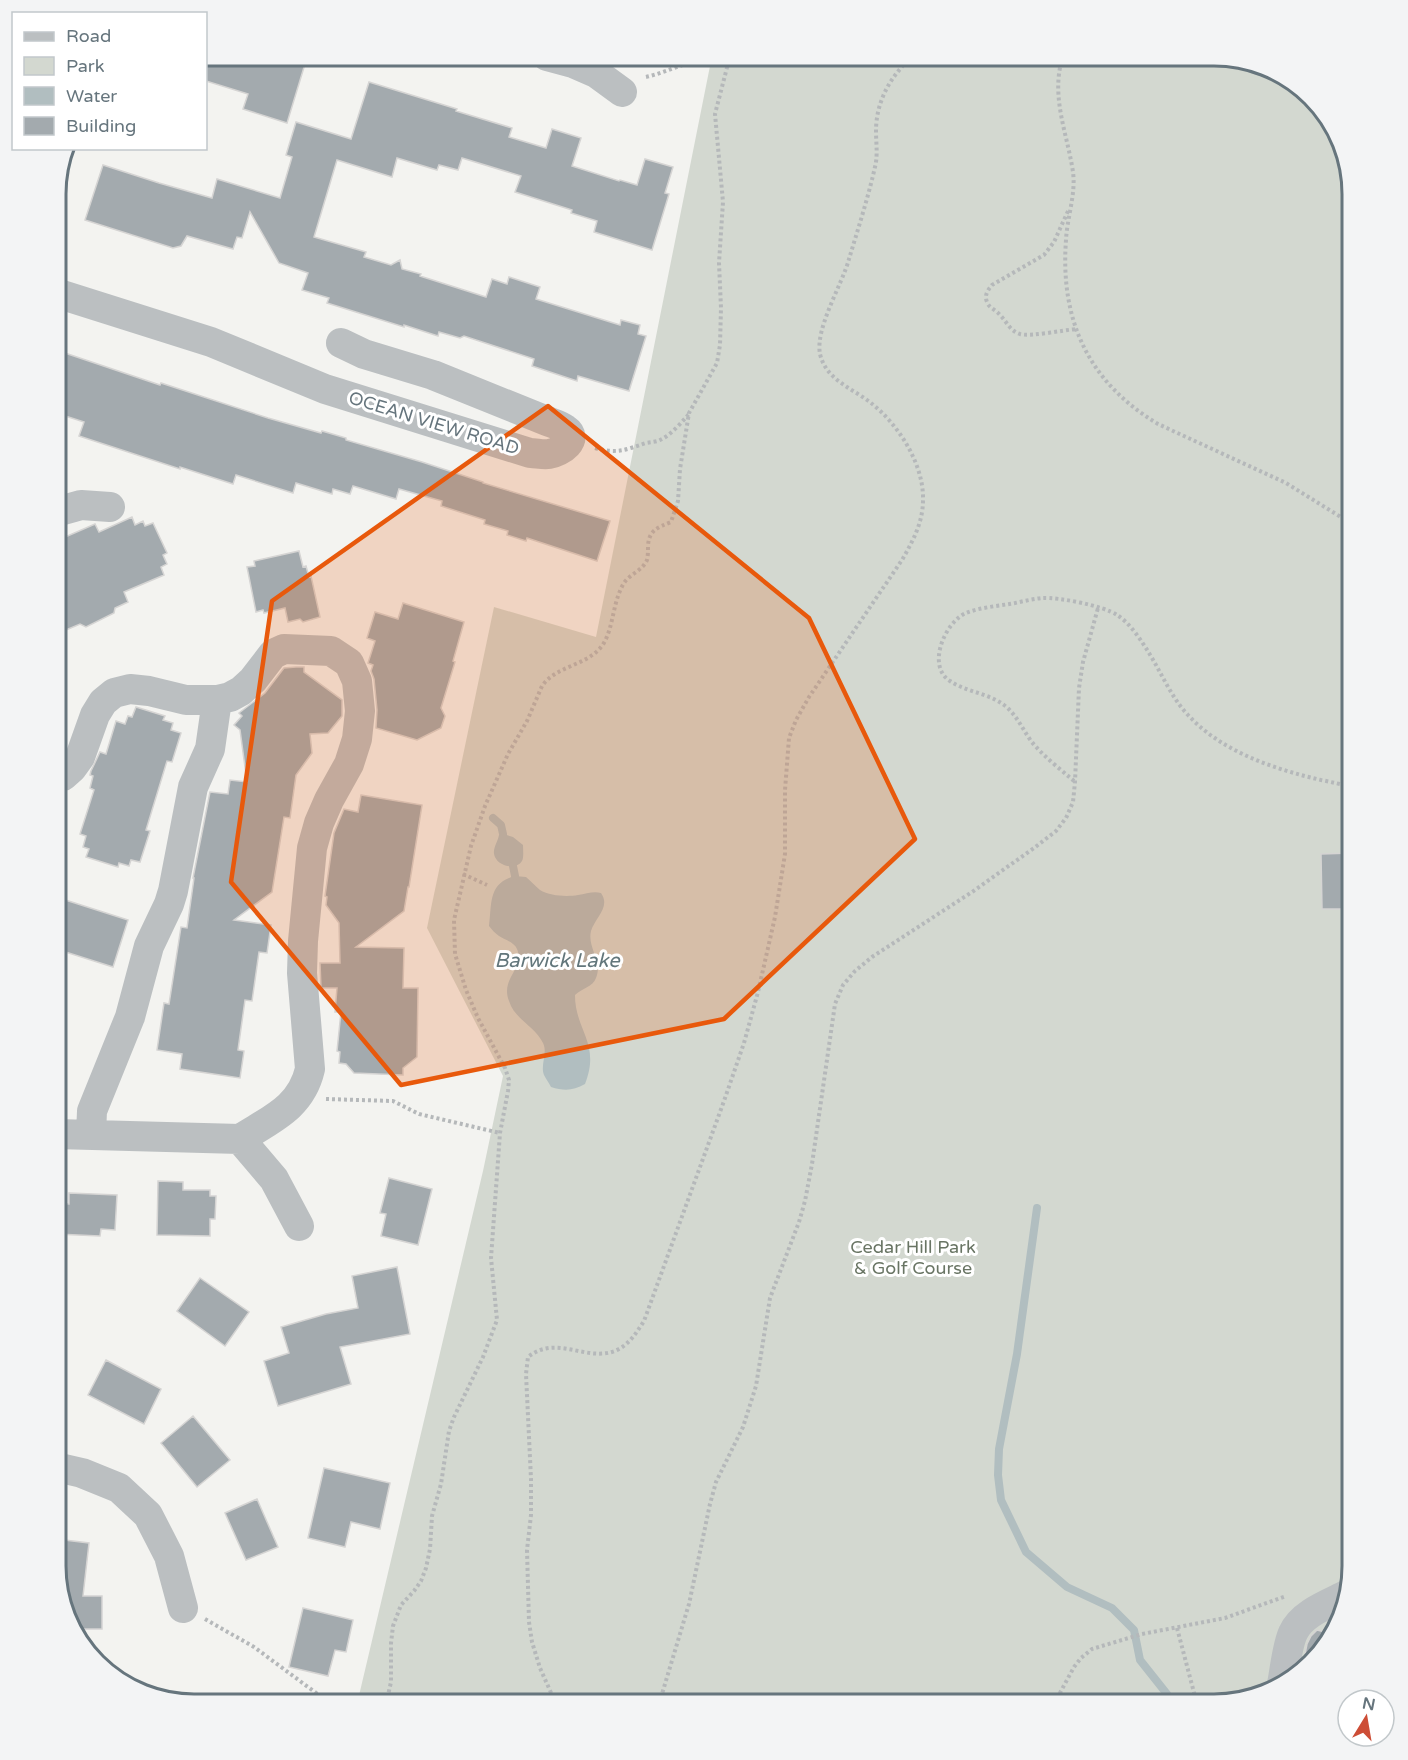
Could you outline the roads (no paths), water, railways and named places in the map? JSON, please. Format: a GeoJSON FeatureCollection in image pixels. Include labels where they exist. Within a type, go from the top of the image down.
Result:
{"type":"FeatureCollection","features":[{"type":"Feature","properties":{"kind":"street"},"geometry":{"type":"LineString","coordinates":[[580,66],[596,73],[622,92]]}},
{"type":"Feature","properties":{"kind":"street","name":"OCEAN VIEW ROAD"},"geometry":{"type":"LineString","coordinates":[[66,296],[211,342],[325,389],[530,453],[549,454],[565,448],[571,439],[565,429],[547,421],[433,375],[364,354],[341,343]]}},
{"type":"Feature","properties":{"kind":"street"},"geometry":{"type":"LineString","coordinates":[[66,509],[81,505],[110,507]]}},
{"type":"Feature","properties":{"kind":"street"},"geometry":{"type":"LineString","coordinates":[[66,773],[80,757],[95,715],[103,702],[114,693],[130,689],[186,700],[217,700],[230,697],[253,680],[273,654],[284,649],[331,651],[349,663],[357,681],[360,711],[357,739],[349,764],[319,823],[312,848],[302,974],[310,1070],[307,1082],[298,1098],[281,1113],[240,1139],[66,1134]]}},
{"type":"Feature","properties":{"kind":"street"},"geometry":{"type":"LineString","coordinates":[[91,1135],[92,1111],[130,1017],[149,946],[173,891],[193,787],[210,749],[217,700]]}},
{"type":"Feature","properties":{"kind":"street"},"geometry":{"type":"LineString","coordinates":[[240,1139],[274,1179],[299,1226]]}},
{"type":"Feature","properties":{"kind":"street"},"geometry":{"type":"LineString","coordinates":[[66,1469],[82,1473],[119,1488],[148,1515],[169,1556],[183,1608]]}},
{"type":"Feature","properties":{"kind":"street"},"geometry":{"type":"LineString","coordinates":[[1284,1672],[1293,1632],[1302,1620],[1337,1599]]}},
{"type":"Feature","properties":{"kind":"water"},"geometry":{"type":"Polygon","coordinates":[[[499,835],[513,837],[523,845],[523,859],[515,866],[506,866],[498,862],[494,854],[499,835]]]}},
{"type":"Feature","properties":{"kind":"water","name":"Barwick Lake"},"geometry":{"type":"Polygon","coordinates":[[[515,876],[526,877],[540,890],[549,894],[569,896],[598,892],[604,898],[603,908],[590,937],[598,972],[592,983],[575,995],[576,1007],[589,1047],[590,1058],[585,1084],[576,1088],[564,1090],[551,1087],[543,1071],[545,1051],[543,1043],[516,1013],[509,1001],[508,986],[519,956],[512,943],[498,935],[489,926],[491,902],[496,889],[506,879],[515,876]]]}},
{"type":"Feature","properties":{"kind":"waterway"},"geometry":{"type":"LineString","coordinates":[[493,818],[501,825],[503,834]]}},
{"type":"Feature","properties":{"kind":"waterway"},"geometry":{"type":"LineString","coordinates":[[513,866],[515,876]]}},
{"type":"Feature","properties":{"kind":"waterway"},"geometry":{"type":"LineString","coordinates":[[1037,1208],[1017,1354],[999,1449],[998,1475],[1001,1500],[1026,1552],[1067,1587],[1112,1608],[1134,1630],[1140,1660],[1167,1694]]}},
{"type":"Feature","properties":{"kind":"park label","name":"Cedar Hill Park & Golf Course"},"geometry":{"type":"Point","coordinates":[913,1257]}}]}
